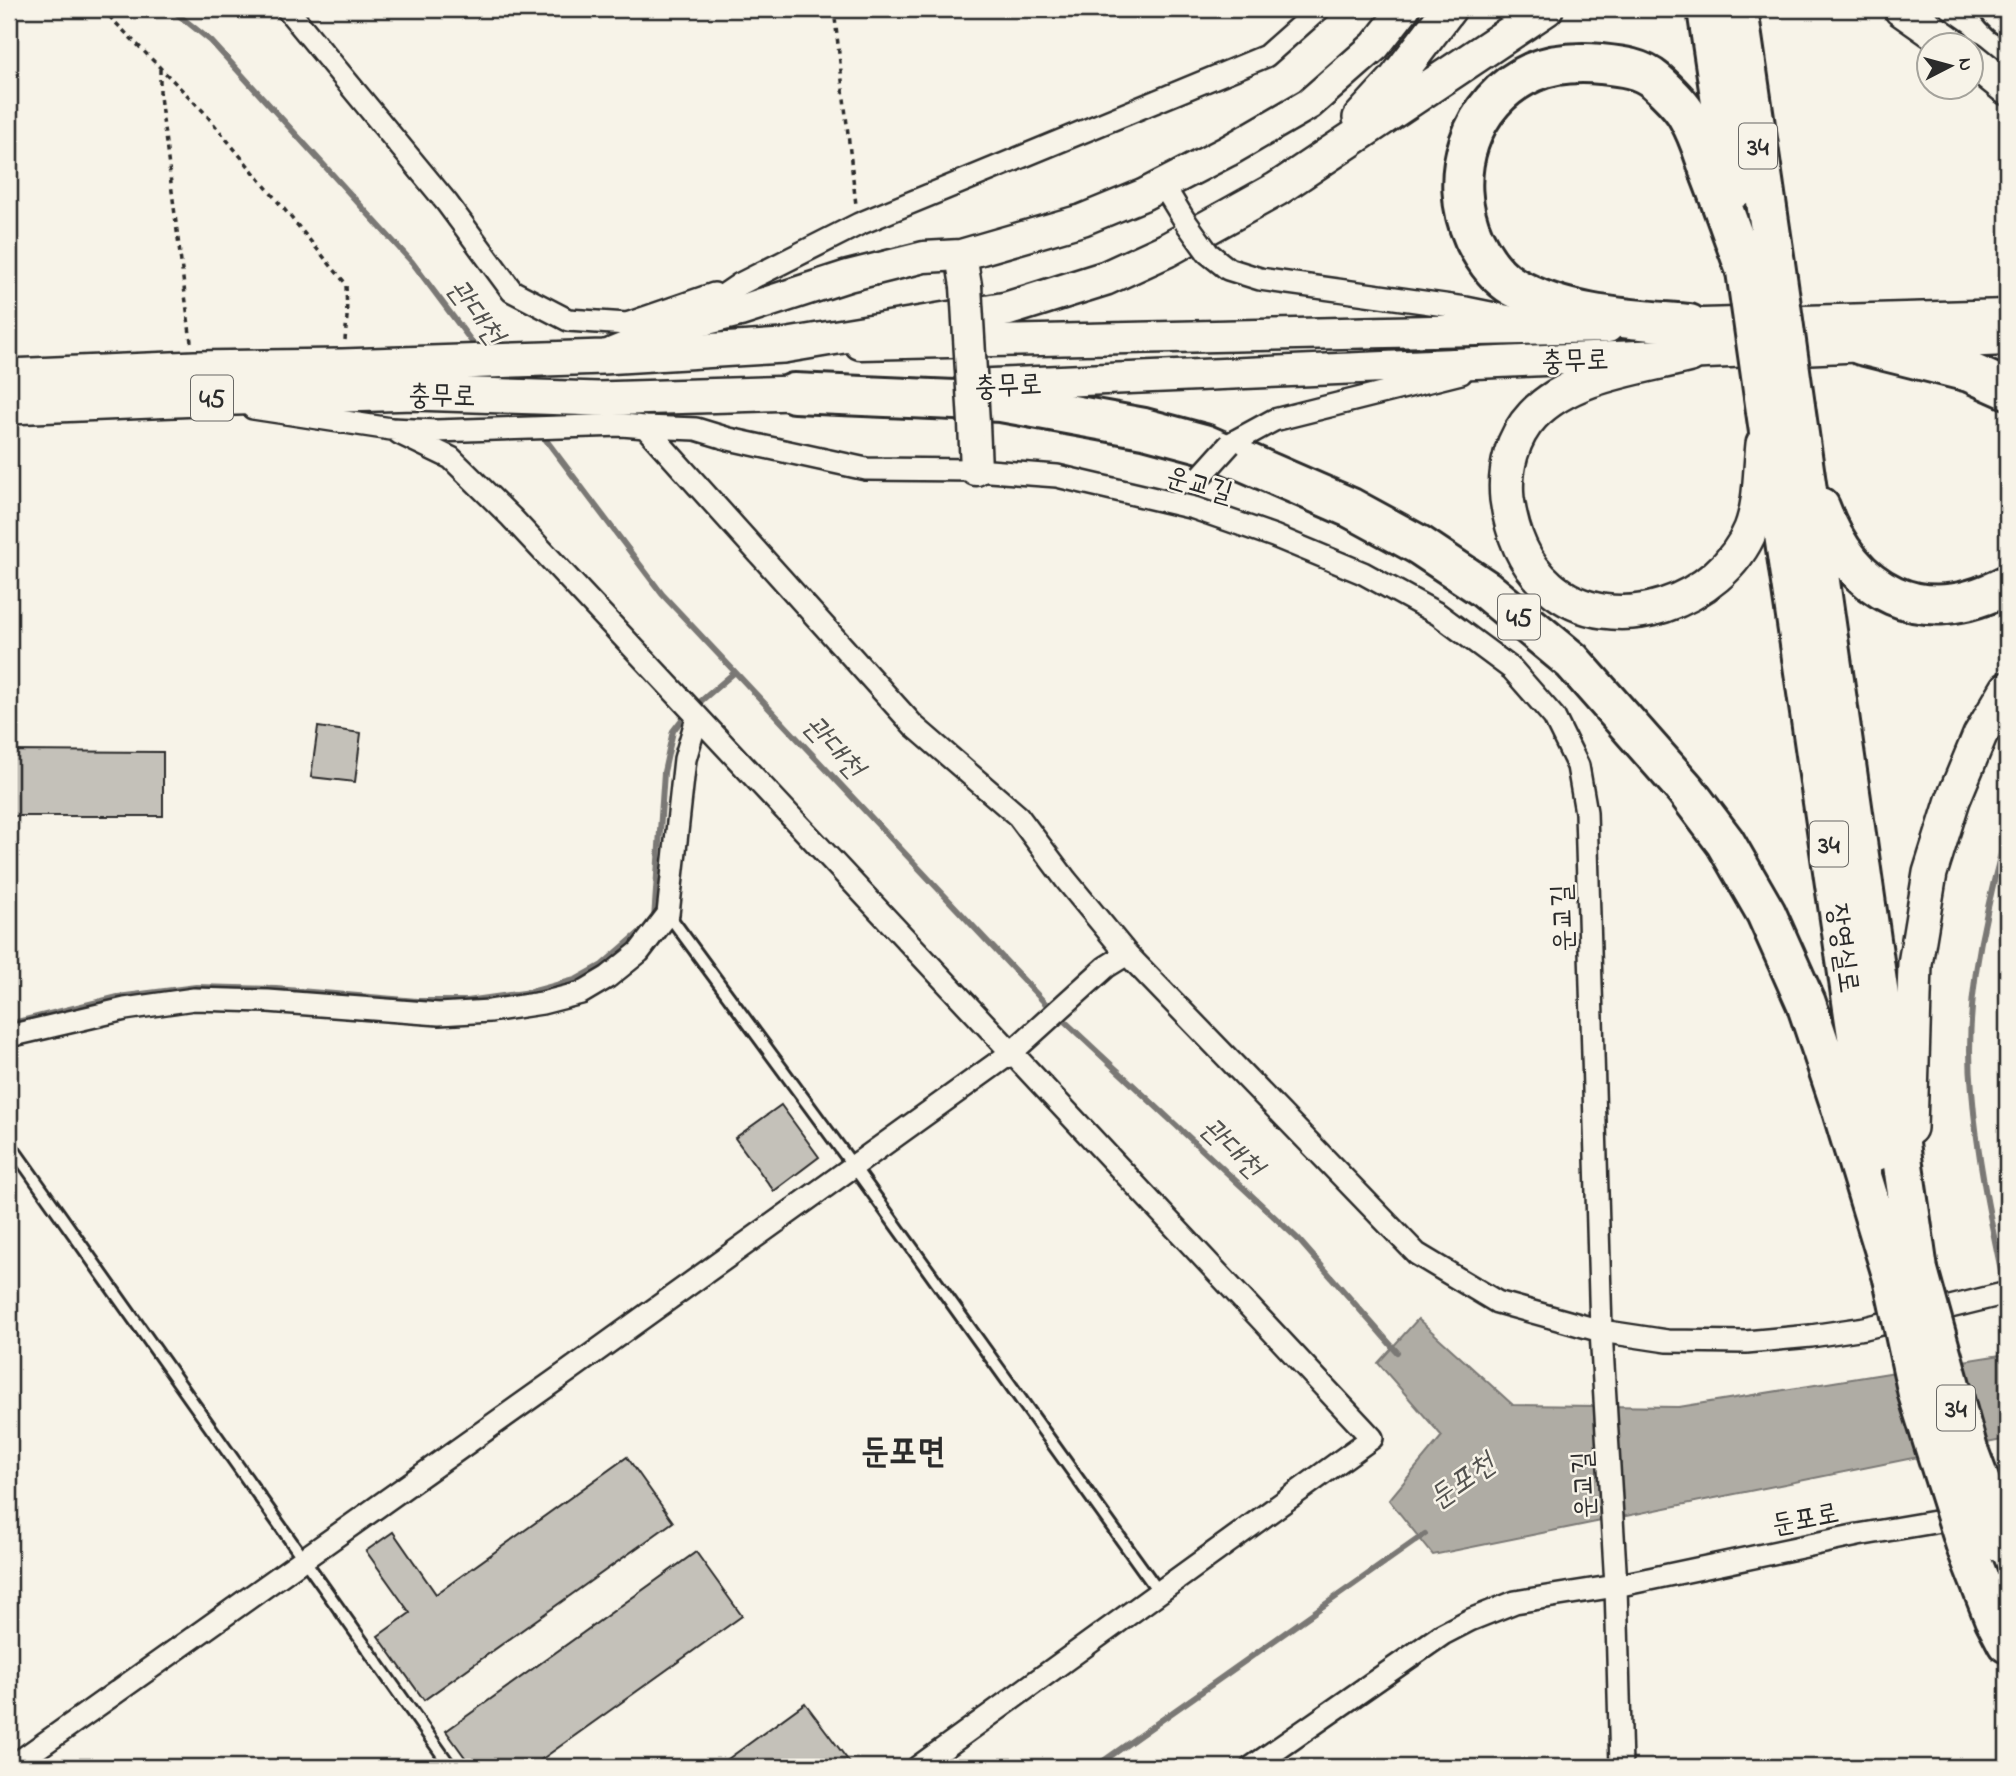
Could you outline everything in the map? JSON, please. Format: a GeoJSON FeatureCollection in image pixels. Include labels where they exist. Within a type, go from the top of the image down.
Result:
{"type":"FeatureCollection","features":[{"type":"Feature","properties":{"kind":"highway"},"geometry":{"type":"LineString","coordinates":[[2000,9],[2007,16]]}},
{"type":"Feature","properties":{"kind":"highway","name":"34"},"geometry":{"type":"LineString","coordinates":[[1724,21],[1780,408]]}},
{"type":"Feature","properties":{"kind":"highway"},"geometry":{"type":"LineString","coordinates":[[1690,340],[1611,317],[1560,307],[1512,286],[1495,272],[1481,253],[1470,229],[1461,184],[1463,159],[1472,134],[1483,114],[1498,97],[1533,72],[1552,66],[1617,66],[1638,70],[1653,78],[1684,112],[1760,267]]}},
{"type":"Feature","properties":{"kind":"highway"},"geometry":{"type":"LineString","coordinates":[[1861,345],[1969,372],[2007,389]]}},
{"type":"Feature","properties":{"kind":"highway","name":"45"},"geometry":{"type":"LineString","coordinates":[[794,393],[1002,402],[1144,428],[1204,444],[1351,508],[1419,545],[1485,589],[1572,661],[1685,789],[1725,842],[1766,912],[1806,1003],[1840,1104],[1906,1274]]}},
{"type":"Feature","properties":{"kind":"highway"},"geometry":{"type":"LineString","coordinates":[[1780,408],[1822,514],[1836,542],[1849,562],[1880,590],[1902,599],[1940,605],[1973,599],[2007,585]]}},
{"type":"Feature","properties":{"kind":"highway","name":"장영실로"},"geometry":{"type":"LineString","coordinates":[[1780,408],[1906,1274]]}},
{"type":"Feature","properties":{"kind":"highway","name":"34"},"geometry":{"type":"LineString","coordinates":[[1906,1274],[1968,1450],[1996,1540],[1994,1618],[2007,1643]]}},
{"type":"Feature","properties":{"kind":"main road"},"geometry":{"type":"LineString","coordinates":[[1276,189],[1319,157],[1357,122],[1394,81],[1449,9]]}},
{"type":"Feature","properties":{"kind":"main road","name":"45"},"geometry":{"type":"LineString","coordinates":[[783,345],[994,312],[1106,278],[1167,250],[1276,189],[1546,9]]}},
{"type":"Feature","properties":{"kind":"main road"},"geometry":{"type":"LineString","coordinates":[[1901,9],[1934,32]]}},
{"type":"Feature","properties":{"kind":"main road"},"geometry":{"type":"LineString","coordinates":[[1984,69],[2007,88]]}},
{"type":"Feature","properties":{"kind":"main road"},"geometry":{"type":"LineString","coordinates":[[1690,340],[1592,379],[1548,403],[1533,415],[1520,431],[1507,470],[1506,491],[1510,516],[1515,537],[1525,557],[1552,589],[1583,606],[1618,612],[1637,611],[1685,598],[1719,574],[1746,541],[1753,525],[1780,408]]}},
{"type":"Feature","properties":{"kind":"main road","name":"충무로"},"geometry":{"type":"LineString","coordinates":[[9,407],[342,366],[603,357],[783,345]]}},
{"type":"Feature","properties":{"kind":"main road","name":"충무로"},"geometry":{"type":"LineString","coordinates":[[9,376],[598,399],[794,393]]}},
{"type":"Feature","properties":{"kind":"main road"},"geometry":{"type":"LineString","coordinates":[[1906,1274],[1915,964],[1930,873],[1953,800],[1980,735],[2007,689]]}},
{"type":"Feature","properties":{"kind":"street"},"geometry":{"type":"LineString","coordinates":[[287,9],[447,202],[512,291],[568,320],[627,324],[740,284],[859,224],[1266,56],[1319,9]]}},
{"type":"Feature","properties":{"kind":"street"},"geometry":{"type":"LineString","coordinates":[[603,357],[679,326],[740,311],[848,276],[924,257],[961,255],[1082,220],[1143,195],[1309,104],[1375,46],[1404,9]]}},
{"type":"Feature","properties":{"kind":"street"},"geometry":{"type":"LineString","coordinates":[[1163,185],[1208,253],[1228,269],[1260,279],[1466,308],[1568,328]]}},
{"type":"Feature","properties":{"kind":"street"},"geometry":{"type":"LineString","coordinates":[[961,255],[967,286],[976,470]]}},
{"type":"Feature","properties":{"kind":"street"},"geometry":{"type":"LineString","coordinates":[[679,326],[740,284]]}},
{"type":"Feature","properties":{"kind":"street","name":"충무로"},"geometry":{"type":"LineString","coordinates":[[794,393],[1507,362],[1690,340],[2007,315]]}},
{"type":"Feature","properties":{"kind":"street","name":"충무로"},"geometry":{"type":"LineString","coordinates":[[783,345],[1568,328],[1690,340],[1861,345],[2007,340]]}},
{"type":"Feature","properties":{"kind":"street"},"geometry":{"type":"LineString","coordinates":[[1194,508],[1202,475],[1230,444],[1274,420],[1507,362]]}},
{"type":"Feature","properties":{"kind":"street"},"geometry":{"type":"LineString","coordinates":[[197,383],[286,415],[391,429],[451,458],[511,517],[638,651],[697,718],[1016,1049],[1372,1438],[918,1767]]}},
{"type":"Feature","properties":{"kind":"street","name":"운교길"},"geometry":{"type":"LineString","coordinates":[[391,429],[436,432],[622,425],[696,429],[729,439],[866,468],[976,470],[1056,476],[1194,508],[1274,536],[1363,573],[1438,614],[1512,669],[1554,717],[1578,766],[1586,812],[1602,1339],[1616,1584],[1621,1767]]}},
{"type":"Feature","properties":{"kind":"street"},"geometry":{"type":"LineString","coordinates":[[645,428],[914,726],[1018,816],[1127,954],[1417,1254],[1497,1302],[1602,1339],[1746,1342],[1811,1336],[1865,1328],[2007,1293]]}},
{"type":"Feature","properties":{"kind":"street"},"geometry":{"type":"LineString","coordinates":[[9,1036],[125,1009],[194,999],[268,1001],[439,1014],[490,1011],[542,1003],[581,993],[608,977],[639,952],[668,914],[685,759],[697,718]]}},
{"type":"Feature","properties":{"kind":"street"},"geometry":{"type":"LineString","coordinates":[[11,1767],[1016,1049],[1106,967],[1127,954]]}},
{"type":"Feature","properties":{"kind":"street","name":"둔포로"},"geometry":{"type":"LineString","coordinates":[[1252,1767],[1443,1634],[1515,1602],[1858,1535],[1996,1540]]}},
{"type":"Feature","properties":{"kind":"lane"},"geometry":{"type":"LineString","coordinates":[[668,914],[854,1167],[1159,1592]]}},
{"type":"Feature","properties":{"kind":"lane"},"geometry":{"type":"LineString","coordinates":[[9,1143],[451,1767]]}},
{"type":"Feature","properties":{"kind":"path"},"geometry":{"type":"LineString","coordinates":[[102,9],[203,111],[346,284],[347,317],[342,366]]}},
{"type":"Feature","properties":{"kind":"path"},"geometry":{"type":"LineString","coordinates":[[834,9],[859,224]]}},
{"type":"Feature","properties":{"kind":"path"},"geometry":{"type":"LineString","coordinates":[[160,69],[160,96],[197,383]]}},
{"type":"Feature","properties":{"kind":"water"},"geometry":{"type":"Polygon","coordinates":[[[1418,1319],[1513,1405],[1679,1407],[2007,1354],[2007,1439],[1433,1555],[1389,1500],[1442,1436],[1378,1363],[1418,1319]]]}},
{"type":"Feature","properties":{"kind":"building"},"geometry":{"type":"Polygon","coordinates":[[[318,727],[361,733],[355,782],[311,777],[318,727]]]}},
{"type":"Feature","properties":{"kind":"building"},"geometry":{"type":"Polygon","coordinates":[[[9,751],[163,752],[163,816],[9,816],[9,751]]]}},
{"type":"Feature","properties":{"kind":"building"},"geometry":{"type":"Polygon","coordinates":[[[781,1105],[819,1157],[774,1191],[735,1138],[781,1105]]]}},
{"type":"Feature","properties":{"kind":"building"},"geometry":{"type":"Polygon","coordinates":[[[627,1457],[673,1522],[424,1700],[378,1636],[410,1613],[366,1551],[393,1532],[436,1594],[627,1457]]]}},
{"type":"Feature","properties":{"kind":"building"},"geometry":{"type":"Polygon","coordinates":[[[696,1552],[742,1616],[531,1767],[472,1767],[446,1731],[696,1552]]]}},
{"type":"Feature","properties":{"kind":"building"},"geometry":{"type":"Polygon","coordinates":[[[805,1703],[853,1767],[717,1767],[805,1703]]]}},
{"type":"Feature","properties":{"kind":"waterway","name":"관대천"},"geometry":{"type":"LineString","coordinates":[[171,9],[211,41],[412,262],[478,350]]}},
{"type":"Feature","properties":{"kind":"waterway","name":"관대천"},"geometry":{"type":"LineString","coordinates":[[540,432],[662,594],[1045,1003],[1298,1239],[1397,1352]]}},
{"type":"Feature","properties":{"kind":"waterway"},"geometry":{"type":"LineString","coordinates":[[701,701],[735,672]]}},
{"type":"Feature","properties":{"kind":"waterway"},"geometry":{"type":"LineString","coordinates":[[9,1024],[118,997],[196,987],[276,989],[417,1001],[467,1001],[531,992],[575,980],[602,965],[654,920],[664,772],[673,731],[683,718]]}},
{"type":"Feature","properties":{"kind":"waterway"},"geometry":{"type":"LineString","coordinates":[[2003,1280],[1977,1139],[1970,1046],[1978,956],[2007,835]]}},
{"type":"Feature","properties":{"kind":"waterway","name":"둔포천"},"geometry":{"type":"LineString","coordinates":[[1095,1767],[1425,1534]]}},
{"type":"Feature","properties":{"kind":"district","name":"둔포면"},"geometry":{"type":"Point","coordinates":[903,1450]}}]}
